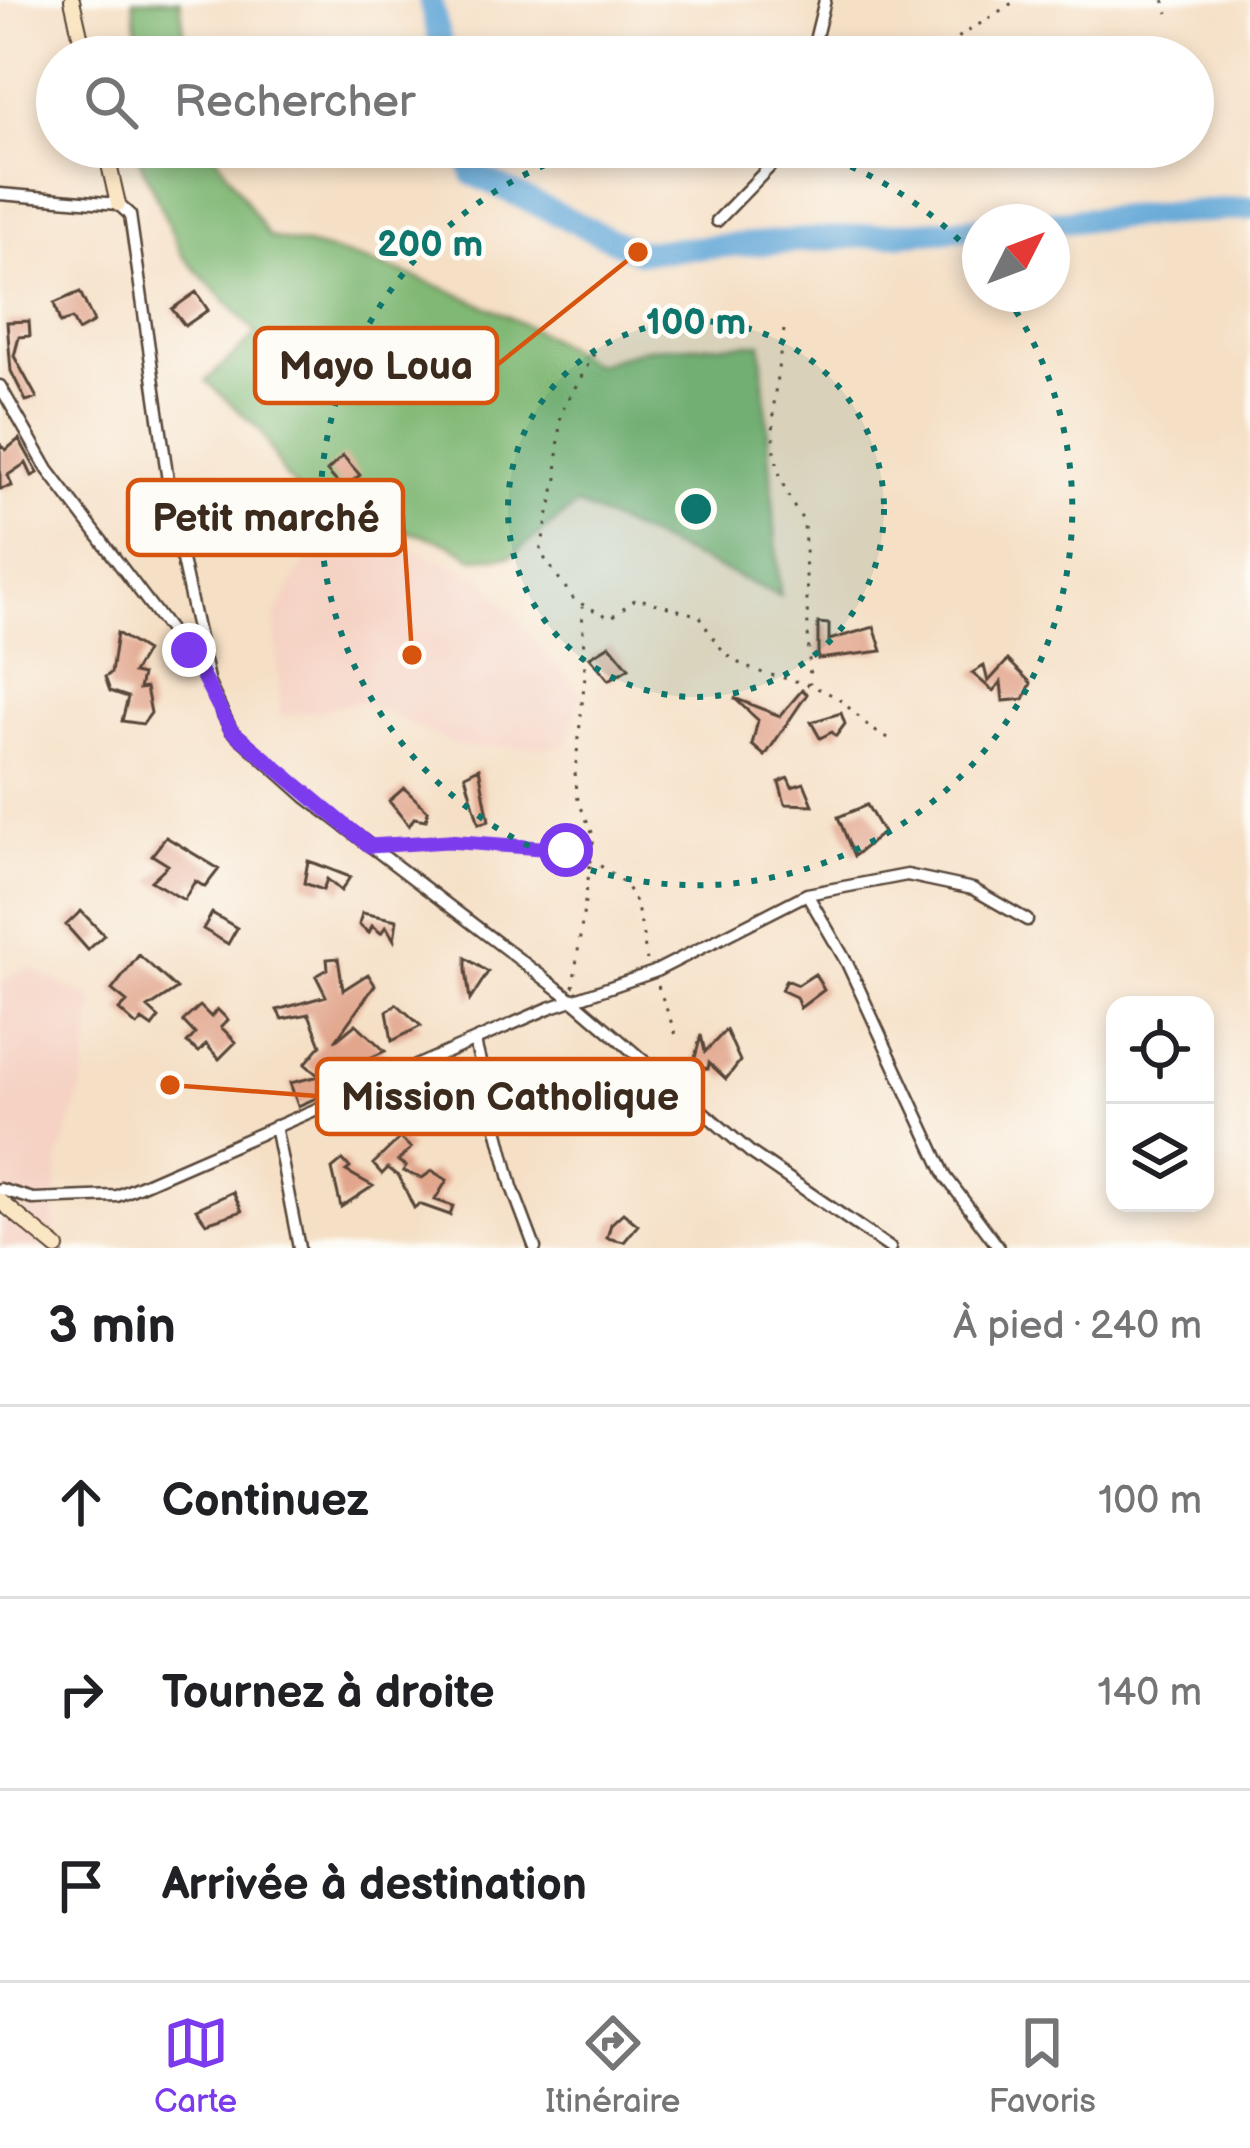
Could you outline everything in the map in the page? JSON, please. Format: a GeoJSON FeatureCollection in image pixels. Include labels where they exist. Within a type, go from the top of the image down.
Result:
{"type":"FeatureCollection","features":[{"type":"Feature","properties":{"kind":"main road"},"geometry":{"type":"LineString","coordinates":[[72,0],[80,36]]}},
{"type":"Feature","properties":{"kind":"main road"},"geometry":{"type":"LineString","coordinates":[[110,168],[118,204]]}},
{"type":"Feature","properties":{"kind":"main road"},"geometry":{"type":"LineString","coordinates":[[0,1201],[57,1248]]}},
{"type":"Feature","properties":{"kind":"street"},"geometry":{"type":"LineString","coordinates":[[817,36],[825,0]]}},
{"type":"Feature","properties":{"kind":"street"},"geometry":{"type":"LineString","coordinates":[[717,221],[769,168]]}},
{"type":"Feature","properties":{"kind":"street"},"geometry":{"type":"LineString","coordinates":[[0,194],[118,204],[130,215],[152,394],[209,684]]}},
{"type":"Feature","properties":{"kind":"street"},"geometry":{"type":"LineString","coordinates":[[0,386],[48,470],[138,594],[189,650],[231,730],[370,846],[574,1001],[750,1152],[890,1248]]}},
{"type":"Feature","properties":{"kind":"street"},"geometry":{"type":"LineString","coordinates":[[0,1189],[33,1199],[118,1196],[475,1042],[653,972],[807,894],[907,874],[973,889],[1027,920]]}},
{"type":"Feature","properties":{"kind":"street"},"geometry":{"type":"LineString","coordinates":[[807,894],[847,963],[946,1177],[999,1248]]}},
{"type":"Feature","properties":{"kind":"street"},"geometry":{"type":"LineString","coordinates":[[475,1042],[512,1187],[536,1248]]}},
{"type":"Feature","properties":{"kind":"street"},"geometry":{"type":"LineString","coordinates":[[275,1126],[299,1248]]}},
{"type":"Feature","properties":{"kind":"path"},"geometry":{"type":"LineString","coordinates":[[961,36],[1017,0]]}},
{"type":"Feature","properties":{"kind":"path"},"geometry":{"type":"LineString","coordinates":[[1164,0],[1168,13]]}},
{"type":"Feature","properties":{"kind":"path"},"geometry":{"type":"LineString","coordinates":[[784,331],[769,427],[792,506],[804,521],[810,686]]}},
{"type":"Feature","properties":{"kind":"path"},"geometry":{"type":"LineString","coordinates":[[594,354],[560,414],[557,478],[540,552],[582,604],[611,618],[636,598],[700,616],[718,650],[748,669],[834,696],[881,737],[890,738]]}},
{"type":"Feature","properties":{"kind":"path"},"geometry":{"type":"LineString","coordinates":[[574,1001],[580,913],[594,837],[578,800],[575,773],[585,675],[582,604]]}},
{"type":"Feature","properties":{"kind":"path"},"geometry":{"type":"LineString","coordinates":[[370,846],[448,841],[566,850],[623,882],[638,913],[676,1035]]}},
{"type":"Feature","properties":{"kind":"shaded area"},"geometry":{"type":"Polygon","coordinates":[[[400,544],[481,577],[581,694],[566,748],[459,747],[363,702],[280,717],[275,617],[314,545],[400,544]]]}},
{"type":"Feature","properties":{"kind":"shaded area"},"geometry":{"type":"Polygon","coordinates":[[[29,967],[95,1001],[83,1084],[58,1160],[53,1248],[0,1248],[0,982],[29,967]]]}},
{"type":"Feature","properties":{"kind":"green space"},"geometry":{"type":"Polygon","coordinates":[[[133,0],[180,0],[184,36],[137,36],[133,0]]]}},
{"type":"Feature","properties":{"kind":"green space"},"geometry":{"type":"Polygon","coordinates":[[[143,168],[225,168],[269,237],[353,257],[437,286],[518,322],[594,365],[647,348],[761,343],[780,596],[577,505],[511,556],[472,558],[430,538],[353,521],[309,503],[284,474],[261,431],[206,381],[257,334],[182,255],[143,168]]]}},
{"type":"Feature","properties":{"kind":"building"},"geometry":{"type":"Polygon","coordinates":[[[80,292],[94,322],[78,331],[72,319],[60,323],[54,303],[80,292]]]}},
{"type":"Feature","properties":{"kind":"building"},"geometry":{"type":"Polygon","coordinates":[[[196,292],[208,310],[185,326],[172,309],[196,292]]]}},
{"type":"Feature","properties":{"kind":"building"},"geometry":{"type":"Polygon","coordinates":[[[29,321],[30,336],[19,337],[14,356],[37,398],[26,401],[11,371],[7,322],[29,321]]]}},
{"type":"Feature","properties":{"kind":"building"},"geometry":{"type":"Polygon","coordinates":[[[19,439],[38,473],[32,476],[26,463],[8,475],[12,486],[0,489],[0,444],[6,450],[19,439]]]}},
{"type":"Feature","properties":{"kind":"building"},"geometry":{"type":"Polygon","coordinates":[[[343,456],[360,475],[343,489],[327,471],[343,456]]]}},
{"type":"Feature","properties":{"kind":"building"},"geometry":{"type":"Polygon","coordinates":[[[818,623],[829,624],[829,640],[874,627],[882,651],[818,659],[818,623]]]}},
{"type":"Feature","properties":{"kind":"building"},"geometry":{"type":"Polygon","coordinates":[[[117,633],[146,651],[133,673],[142,675],[139,689],[146,688],[151,713],[143,724],[122,721],[128,697],[110,691],[105,677],[111,673],[117,633]]]}},
{"type":"Feature","properties":{"kind":"building"},"geometry":{"type":"Polygon","coordinates":[[[610,645],[629,668],[609,680],[590,657],[610,645]]]}},
{"type":"Feature","properties":{"kind":"building"},"geometry":{"type":"Polygon","coordinates":[[[1008,660],[1031,683],[1024,699],[1003,701],[1001,682],[993,691],[972,673],[984,666],[988,682],[1008,660]]]}},
{"type":"Feature","properties":{"kind":"building"},"geometry":{"type":"Polygon","coordinates":[[[802,690],[807,694],[765,756],[752,745],[758,720],[734,698],[780,716],[802,690]]]}},
{"type":"Feature","properties":{"kind":"building"},"geometry":{"type":"Polygon","coordinates":[[[841,713],[845,724],[836,736],[832,732],[820,738],[811,722],[841,713]]]}},
{"type":"Feature","properties":{"kind":"building"},"geometry":{"type":"Polygon","coordinates":[[[479,768],[489,821],[479,824],[465,775],[479,768]]]}},
{"type":"Feature","properties":{"kind":"building"},"geometry":{"type":"Polygon","coordinates":[[[788,778],[792,787],[804,783],[813,805],[785,804],[779,782],[788,778]]]}},
{"type":"Feature","properties":{"kind":"building"},"geometry":{"type":"Polygon","coordinates":[[[404,788],[428,811],[426,820],[414,818],[409,826],[389,801],[404,788]]]}},
{"type":"Feature","properties":{"kind":"building"},"geometry":{"type":"Polygon","coordinates":[[[867,805],[883,833],[854,856],[838,817],[867,805]]]}},
{"type":"Feature","properties":{"kind":"building"},"geometry":{"type":"Polygon","coordinates":[[[166,837],[219,869],[205,887],[195,881],[184,900],[151,881],[168,865],[152,855],[166,837]]]}},
{"type":"Feature","properties":{"kind":"building"},"geometry":{"type":"Polygon","coordinates":[[[308,861],[350,877],[341,891],[327,879],[323,890],[304,883],[308,861]]]}},
{"type":"Feature","properties":{"kind":"building"},"geometry":{"type":"Polygon","coordinates":[[[81,911],[104,935],[88,950],[66,925],[81,911]]]}},
{"type":"Feature","properties":{"kind":"building"},"geometry":{"type":"Polygon","coordinates":[[[212,913],[237,928],[228,944],[203,929],[212,913]]]}},
{"type":"Feature","properties":{"kind":"building"},"geometry":{"type":"Polygon","coordinates":[[[362,913],[397,920],[394,940],[386,926],[381,933],[372,926],[369,933],[359,925],[362,913]]]}},
{"type":"Feature","properties":{"kind":"building"},"geometry":{"type":"Polygon","coordinates":[[[139,955],[177,989],[148,1008],[159,1018],[152,1027],[142,1020],[137,1026],[119,1010],[127,1002],[112,990],[139,955]]]}},
{"type":"Feature","properties":{"kind":"building"},"geometry":{"type":"Polygon","coordinates":[[[338,958],[343,990],[368,974],[375,985],[335,1041],[356,1024],[385,1051],[352,1066],[344,1086],[298,1106],[290,1083],[319,1076],[305,1064],[321,1045],[309,1014],[282,1019],[277,1010],[326,996],[316,976],[328,969],[327,959],[338,958]]]}},
{"type":"Feature","properties":{"kind":"building"},"geometry":{"type":"Polygon","coordinates":[[[466,958],[488,972],[470,1000],[466,970],[466,958]]]}},
{"type":"Feature","properties":{"kind":"building"},"geometry":{"type":"Polygon","coordinates":[[[815,974],[824,990],[800,1008],[796,997],[781,990],[786,980],[798,985],[815,974]]]}},
{"type":"Feature","properties":{"kind":"building"},"geometry":{"type":"Polygon","coordinates":[[[397,1004],[421,1026],[392,1041],[387,1011],[397,1004]]]}},
{"type":"Feature","properties":{"kind":"building"},"geometry":{"type":"Polygon","coordinates":[[[200,1006],[211,1017],[217,1009],[228,1020],[221,1027],[236,1042],[219,1059],[206,1044],[199,1052],[187,1043],[195,1034],[183,1021],[200,1006]]]}},
{"type":"Feature","properties":{"kind":"building"},"geometry":{"type":"Polygon","coordinates":[[[726,1030],[740,1061],[726,1079],[709,1063],[708,1069],[693,1065],[701,1035],[705,1052],[726,1030]]]}},
{"type":"Feature","properties":{"kind":"building"},"geometry":{"type":"Polygon","coordinates":[[[400,1138],[411,1148],[398,1161],[406,1166],[403,1171],[422,1178],[432,1171],[447,1180],[435,1200],[453,1206],[450,1215],[419,1204],[414,1208],[399,1176],[388,1168],[382,1174],[373,1164],[400,1138]]]}},
{"type":"Feature","properties":{"kind":"building"},"geometry":{"type":"Polygon","coordinates":[[[343,1160],[350,1168],[346,1171],[373,1186],[341,1207],[332,1169],[343,1160]]]}},
{"type":"Feature","properties":{"kind":"building"},"geometry":{"type":"Polygon","coordinates":[[[233,1192],[242,1211],[206,1223],[196,1209],[233,1192]]]}},
{"type":"Feature","properties":{"kind":"building"},"geometry":{"type":"Polygon","coordinates":[[[623,1213],[638,1225],[624,1242],[607,1238],[611,1224],[623,1213]]]}},
{"type":"Feature","properties":{"kind":"waterway"},"geometry":{"type":"LineString","coordinates":[[430,0],[439,36]]}},
{"type":"Feature","properties":{"kind":"waterway"},"geometry":{"type":"LineString","coordinates":[[471,168],[473,174],[638,252],[962,229]]}},
{"type":"Feature","properties":{"kind":"waterway"},"geometry":{"type":"LineString","coordinates":[[1070,221],[1250,208]]}},
{"type":"Feature","properties":{"kind":"place","name":"Mayo Loua"},"geometry":{"type":"Point","coordinates":[638,252]}},
{"type":"Feature","properties":{"kind":"place","name":"Petit marché"},"geometry":{"type":"Point","coordinates":[412,655]}},
{"type":"Feature","properties":{"kind":"place","name":"Mission Catholique"},"geometry":{"type":"Point","coordinates":[170,1085]}},
{"type":"Feature","properties":{"kind":"route"},"geometry":{"type":"LineString","coordinates":[[189,650],[231,730],[370,846],[448,841],[566,850]]}}]}
